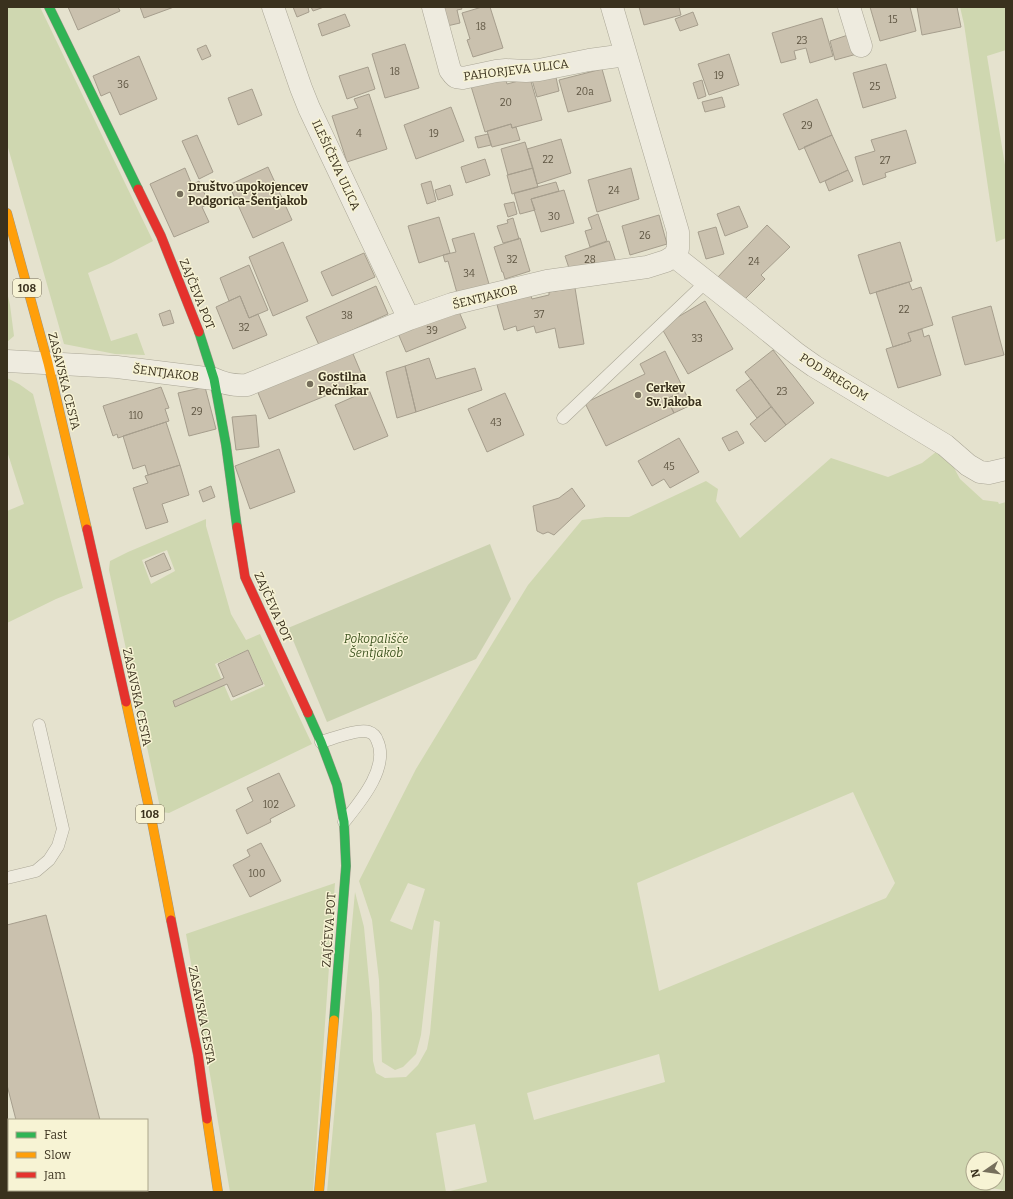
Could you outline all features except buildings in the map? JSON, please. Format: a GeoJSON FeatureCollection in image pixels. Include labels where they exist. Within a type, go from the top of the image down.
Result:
{"type":"FeatureCollection","features":[{"type":"Feature","properties":{"kind":"street","name":"ZAJČEVA POT"},"geometry":{"type":"LineString","coordinates":[[49,7],[161,236],[202,338],[214,379],[226,445],[240,546],[246,577],[321,742],[337,785],[344,822],[346,866],[329,1088],[319,1192]]}},
{"type":"Feature","properties":{"kind":"street","name":"ILEŠIČEVA ULICA"},"geometry":{"type":"LineString","coordinates":[[273,7],[309,108],[409,319]]}},
{"type":"Feature","properties":{"kind":"street","name":"PAHORJEVA ULICA"},"geometry":{"type":"LineString","coordinates":[[433,7],[450,70],[452,74],[459,78],[466,78],[496,70],[539,70],[589,60],[626,55]]}},
{"type":"Feature","properties":{"kind":"street"},"geometry":{"type":"LineString","coordinates":[[612,7],[678,232],[678,249],[674,256]]}},
{"type":"Feature","properties":{"kind":"street"},"geometry":{"type":"LineString","coordinates":[[849,7],[861,46]]}},
{"type":"Feature","properties":{"kind":"street","name":"ZASAVSKA CESTA"},"geometry":{"type":"LineString","coordinates":[[7,213],[48,363],[101,591],[152,822],[198,1055],[218,1192]]}},
{"type":"Feature","properties":{"kind":"street","name":"ŠENTJAKOB"},"geometry":{"type":"LineString","coordinates":[[7,361],[117,367],[214,379],[231,385],[240,386],[409,319],[452,304],[547,281],[646,267],[666,262],[674,256]]}},
{"type":"Feature","properties":{"kind":"street","name":"POD BREGOM"},"geometry":{"type":"LineString","coordinates":[[674,256],[797,354],[814,366],[945,445],[968,465],[980,472],[989,473],[1006,469]]}},
{"type":"Feature","properties":{"kind":"lane"},"geometry":{"type":"LineString","coordinates":[[563,418],[706,282]]}},
{"type":"Feature","properties":{"kind":"lane"},"geometry":{"type":"LineString","coordinates":[[7,878],[36,870],[49,860],[58,846],[63,829],[39,725]]}},
{"type":"Feature","properties":{"kind":"lane"},"geometry":{"type":"LineString","coordinates":[[321,742],[359,731],[369,732],[375,736],[380,745],[380,758],[374,778],[362,798],[344,822]]}},
{"type":"Feature","properties":{"kind":"green space"},"geometry":{"type":"Polygon","coordinates":[[[7,7],[40,7],[153,241],[88,273],[111,341],[137,333],[145,355],[115,354],[64,344],[7,144],[7,7]]]}},
{"type":"Feature","properties":{"kind":"green space"},"geometry":{"type":"Polygon","coordinates":[[[960,7],[1006,7],[1006,50],[987,56],[1006,171],[1006,238],[996,242],[964,24],[960,7]]]}},
{"type":"Feature","properties":{"kind":"green space"},"geometry":{"type":"Polygon","coordinates":[[[7,292],[14,336],[7,342],[7,292]]]}},
{"type":"Feature","properties":{"kind":"green space"},"geometry":{"type":"Polygon","coordinates":[[[7,378],[33,394],[83,588],[56,599],[7,623],[7,511],[24,504],[7,451],[7,378]]]}},
{"type":"Feature","properties":{"kind":"green space"},"geometry":{"type":"Polygon","coordinates":[[[941,448],[960,479],[983,500],[998,502],[999,504],[1006,502],[1006,1192],[1003,1192],[1005,1191],[1005,1151],[965,1151],[965,1191],[990,1192],[446,1192],[327,1192],[355,892],[364,927],[372,1014],[373,1061],[376,1073],[385,1078],[406,1077],[418,1065],[427,1049],[430,1033],[440,922],[434,920],[421,1035],[416,1054],[403,1067],[395,1070],[382,1062],[379,980],[372,920],[359,881],[416,769],[528,585],[582,520],[605,517],[629,517],[706,481],[718,489],[716,501],[740,538],[831,458],[888,477],[922,463],[941,448]],[[853,792],[637,883],[659,991],[886,898],[895,883],[853,792]],[[408,883],[390,921],[412,930],[425,889],[408,883]],[[659,1054],[527,1093],[534,1120],[665,1082],[659,1054]],[[475,1124],[436,1133],[446,1192],[487,1182],[475,1124]]]}},
{"type":"Feature","properties":{"kind":"green space"},"geometry":{"type":"Polygon","coordinates":[[[206,519],[206,526],[231,614],[246,640],[260,634],[312,744],[169,813],[161,812],[109,570],[110,561],[206,519]],[[167,550],[142,560],[151,584],[175,571],[167,550]],[[248,650],[215,664],[231,701],[265,686],[248,650]]]}},
{"type":"Feature","properties":{"kind":"green space","name":"Pokopališče Šentjakob"},"geometry":{"type":"Polygon","coordinates":[[[490,544],[511,599],[476,659],[327,722],[288,628],[490,544]]]}},
{"type":"Feature","properties":{"kind":"green space"},"geometry":{"type":"Polygon","coordinates":[[[335,883],[313,1192],[230,1192],[186,934],[335,883]]]}},
{"type":"Feature","properties":{"kind":"traffic: fast"},"geometry":{"type":"LineString","coordinates":[[49,7],[138,189]]}},
{"type":"Feature","properties":{"kind":"traffic: fast"},"geometry":{"type":"LineString","coordinates":[[199,332],[214,379],[226,445],[237,527]]}},
{"type":"Feature","properties":{"kind":"traffic: fast"},"geometry":{"type":"LineString","coordinates":[[308,713],[321,742],[337,785],[344,822],[346,866],[334,1020]]}},
{"type":"Feature","properties":{"kind":"traffic: slow"},"geometry":{"type":"LineString","coordinates":[[7,213],[48,363],[87,529]]}},
{"type":"Feature","properties":{"kind":"traffic: slow"},"geometry":{"type":"LineString","coordinates":[[126,702],[152,822],[171,920]]}},
{"type":"Feature","properties":{"kind":"traffic: slow"},"geometry":{"type":"LineString","coordinates":[[319,1192],[334,1020]]}},
{"type":"Feature","properties":{"kind":"traffic: slow"},"geometry":{"type":"LineString","coordinates":[[207,1119],[218,1192]]}},
{"type":"Feature","properties":{"kind":"traffic: jam"},"geometry":{"type":"LineString","coordinates":[[138,189],[161,236],[199,332]]}},
{"type":"Feature","properties":{"kind":"traffic: jam"},"geometry":{"type":"LineString","coordinates":[[237,527],[245,577],[308,713]]}},
{"type":"Feature","properties":{"kind":"traffic: jam"},"geometry":{"type":"LineString","coordinates":[[87,529],[126,702]]}},
{"type":"Feature","properties":{"kind":"traffic: jam"},"geometry":{"type":"LineString","coordinates":[[171,920],[198,1055],[207,1119]]}},
{"type":"Feature","properties":{"kind":"place","name":"Društvo upokojencev Podgorica-Šentjakob"},"geometry":{"type":"Point","coordinates":[180,194]}},
{"type":"Feature","properties":{"kind":"place","name":"Gostilna Pečnikar"},"geometry":{"type":"Point","coordinates":[310,384]}},
{"type":"Feature","properties":{"kind":"place","name":"Cerkev Sv. Jakoba"},"geometry":{"type":"Point","coordinates":[638,395]}}]}
